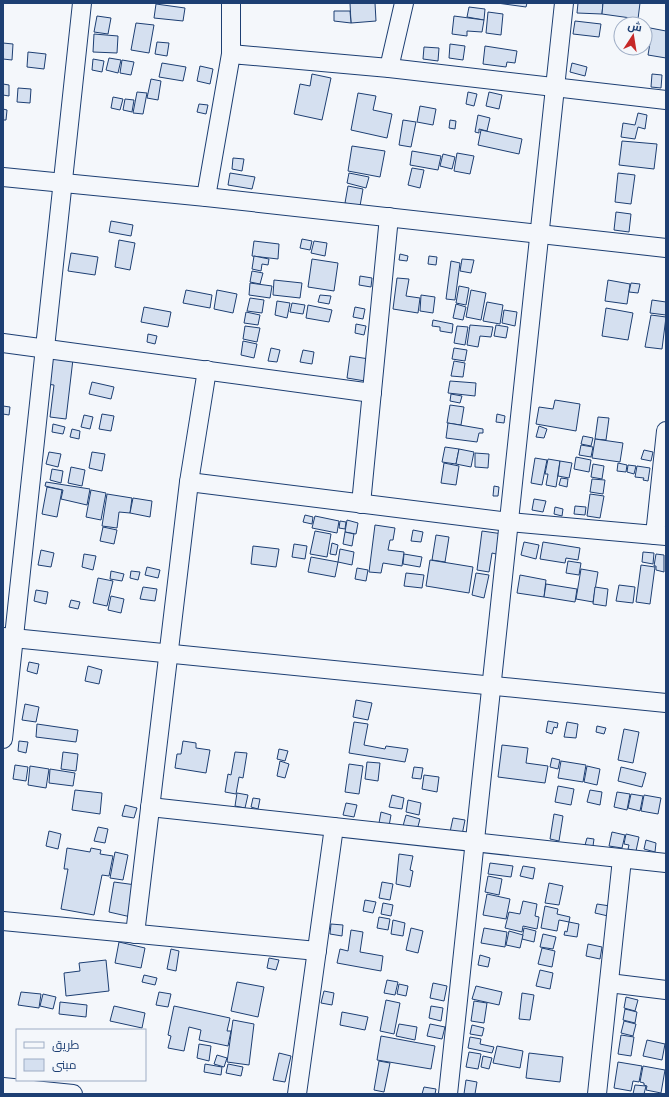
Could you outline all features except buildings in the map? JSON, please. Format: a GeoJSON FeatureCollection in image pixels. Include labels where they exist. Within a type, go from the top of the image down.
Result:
{"type":"FeatureCollection","features":[{"type":"Feature","properties":{"kind":"street"},"geometry":{"type":"LineString","coordinates":[[3,739],[8,637],[45,348],[82,3]]}},
{"type":"Feature","properties":{"kind":"street"},"geometry":{"type":"LineString","coordinates":[[206,197],[231,54],[231,3]]}},
{"type":"Feature","properties":{"kind":"street"},"geometry":{"type":"LineString","coordinates":[[389,68],[404,3]]}},
{"type":"Feature","properties":{"kind":"street"},"geometry":{"type":"LineString","coordinates":[[448,1094],[564,3]]}},
{"type":"Feature","properties":{"kind":"street"},"geometry":{"type":"LineString","coordinates":[[231,54],[389,68],[666,100]]}},
{"type":"Feature","properties":{"kind":"street"},"geometry":{"type":"LineString","coordinates":[[3,177],[206,197],[666,248]]}},
{"type":"Feature","properties":{"kind":"street"},"geometry":{"type":"LineString","coordinates":[[361,504],[389,217]]}},
{"type":"Feature","properties":{"kind":"street"},"geometry":{"type":"LineString","coordinates":[[3,343],[372,393]]}},
{"type":"Feature","properties":{"kind":"street"},"geometry":{"type":"LineString","coordinates":[[135,934],[189,482],[207,370]]}},
{"type":"Feature","properties":{"kind":"street"},"geometry":{"type":"LineString","coordinates":[[189,482],[509,522],[661,536],[666,431]]}},
{"type":"Feature","properties":{"kind":"street"},"geometry":{"type":"LineString","coordinates":[[8,637],[666,703]]}},
{"type":"Feature","properties":{"kind":"street"},"geometry":{"type":"LineString","coordinates":[[150,807],[666,863]]}},
{"type":"Feature","properties":{"kind":"street"},"geometry":{"type":"LineString","coordinates":[[297,1094],[334,827]]}},
{"type":"Feature","properties":{"kind":"street"},"geometry":{"type":"LineString","coordinates":[[597,1094],[622,859]]}},
{"type":"Feature","properties":{"kind":"street"},"geometry":{"type":"LineString","coordinates":[[3,921],[317,951]]}},
{"type":"Feature","properties":{"kind":"street"},"geometry":{"type":"LineString","coordinates":[[609,983],[666,990]]}},
{"type":"Feature","properties":{"kind":"street"},"geometry":{"type":"LineString","coordinates":[[3,1087],[73,1094]]}}]}
